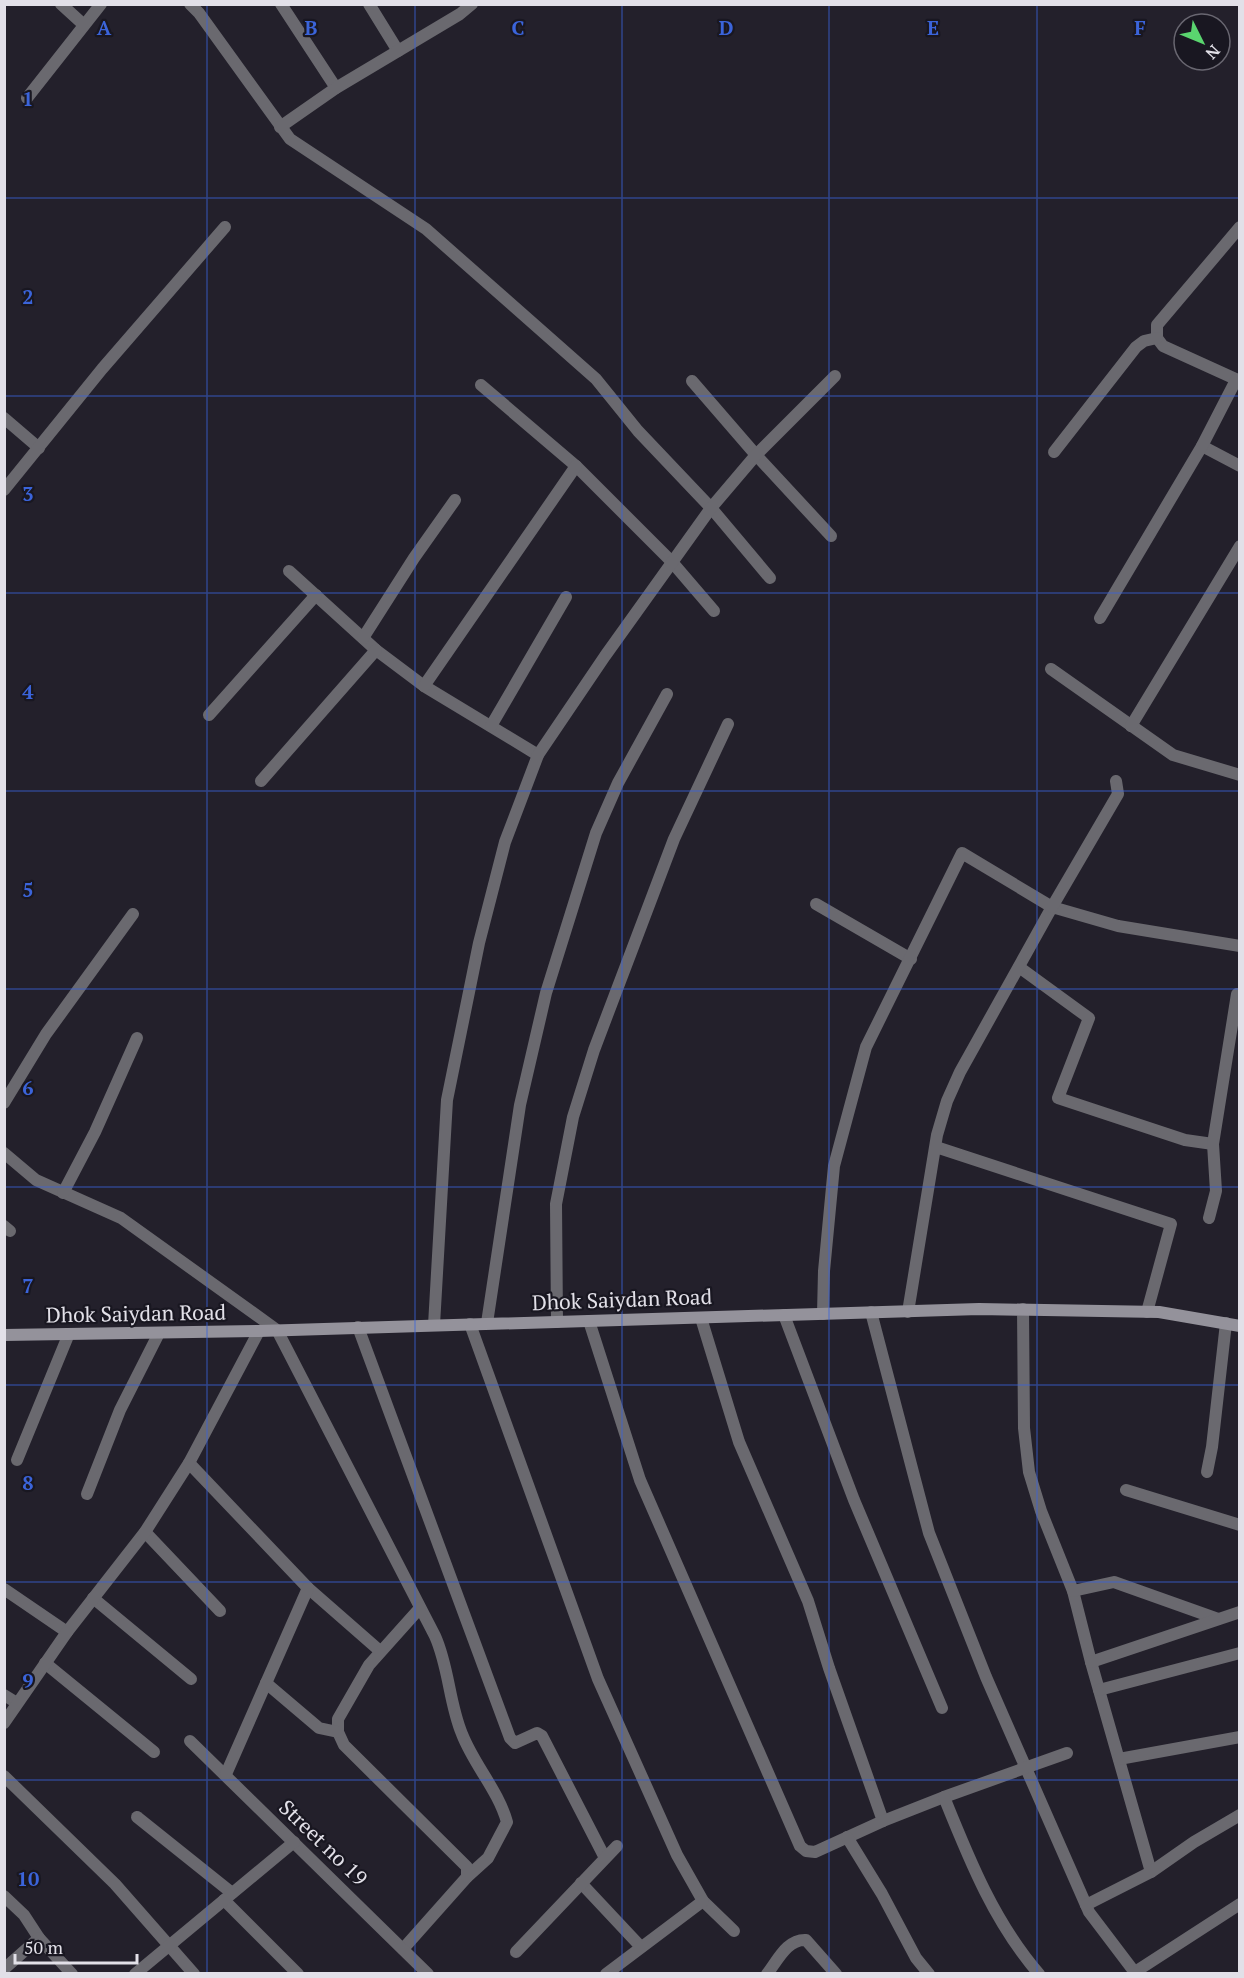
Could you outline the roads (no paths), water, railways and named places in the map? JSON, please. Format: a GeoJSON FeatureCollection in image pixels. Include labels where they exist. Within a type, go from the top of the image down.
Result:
{"type":"FeatureCollection","features":[{"type":"Feature","properties":{"kind":"main road","name":"Dhok Saiydan Road"},"geometry":{"type":"LineString","coordinates":[[4,1335],[68,1336],[1023,1309],[1160,1312],[1239,1326]]}},
{"type":"Feature","properties":{"kind":"street"},"geometry":{"type":"LineString","coordinates":[[61,4],[84,25]]}},
{"type":"Feature","properties":{"kind":"street"},"geometry":{"type":"LineString","coordinates":[[27,98],[101,4]]}},
{"type":"Feature","properties":{"kind":"street"},"geometry":{"type":"LineString","coordinates":[[190,4],[199,13],[290,139],[426,229],[596,379],[639,431],[711,508],[770,578]]}},
{"type":"Feature","properties":{"kind":"street"},"geometry":{"type":"LineString","coordinates":[[281,4],[336,88]]}},
{"type":"Feature","properties":{"kind":"street"},"geometry":{"type":"LineString","coordinates":[[369,4],[398,51]]}},
{"type":"Feature","properties":{"kind":"street"},"geometry":{"type":"LineString","coordinates":[[280,127],[336,88],[398,51],[458,9],[472,4]]}},
{"type":"Feature","properties":{"kind":"street"},"geometry":{"type":"LineString","coordinates":[[4,490],[102,369],[225,227]]}},
{"type":"Feature","properties":{"kind":"street"},"geometry":{"type":"LineString","coordinates":[[1100,618],[1238,381],[1163,346],[1157,339],[1158,324],[1239,227]]}},
{"type":"Feature","properties":{"kind":"street"},"geometry":{"type":"LineString","coordinates":[[1054,452],[1136,347],[1144,341],[1157,339]]}},
{"type":"Feature","properties":{"kind":"street"},"geometry":{"type":"LineString","coordinates":[[434,1325],[447,1100],[479,943],[505,842],[538,755],[605,656],[711,508],[756,455],[836,376]]}},
{"type":"Feature","properties":{"kind":"street"},"geometry":{"type":"LineString","coordinates":[[692,381],[831,536]]}},
{"type":"Feature","properties":{"kind":"street"},"geometry":{"type":"LineString","coordinates":[[481,385],[576,466],[672,562],[714,611]]}},
{"type":"Feature","properties":{"kind":"street"},"geometry":{"type":"LineString","coordinates":[[4,418],[39,448]]}},
{"type":"Feature","properties":{"kind":"street"},"geometry":{"type":"LineString","coordinates":[[1202,446],[1239,466]]}},
{"type":"Feature","properties":{"kind":"street"},"geometry":{"type":"LineString","coordinates":[[424,686],[576,466]]}},
{"type":"Feature","properties":{"kind":"street"},"geometry":{"type":"LineString","coordinates":[[363,638],[414,558],[455,500]]}},
{"type":"Feature","properties":{"kind":"street"},"geometry":{"type":"LineString","coordinates":[[1131,726],[1239,546]]}},
{"type":"Feature","properties":{"kind":"street"},"geometry":{"type":"LineString","coordinates":[[289,571],[376,650],[424,686],[538,755]]}},
{"type":"Feature","properties":{"kind":"street"},"geometry":{"type":"LineString","coordinates":[[209,715],[316,595]]}},
{"type":"Feature","properties":{"kind":"street"},"geometry":{"type":"LineString","coordinates":[[491,726],[566,597]]}},
{"type":"Feature","properties":{"kind":"street"},"geometry":{"type":"LineString","coordinates":[[261,781],[376,650]]}},
{"type":"Feature","properties":{"kind":"street"},"geometry":{"type":"LineString","coordinates":[[1052,669],[1173,755],[1239,775]]}},
{"type":"Feature","properties":{"kind":"street"},"geometry":{"type":"LineString","coordinates":[[487,1323],[520,1105],[546,993],[596,833],[618,783],[667,694]]}},
{"type":"Feature","properties":{"kind":"street"},"geometry":{"type":"LineString","coordinates":[[557,1322],[556,1204],[573,1117],[594,1050],[674,839],[728,724]]}},
{"type":"Feature","properties":{"kind":"street"},"geometry":{"type":"LineString","coordinates":[[908,1312],[936,1147],[947,1101],[960,1072],[1118,794],[1116,781]]}},
{"type":"Feature","properties":{"kind":"street"},"geometry":{"type":"LineString","coordinates":[[823,1314],[824,1270],[834,1166],[866,1047],[962,853],[1052,908],[1118,926],[1239,946]]}},
{"type":"Feature","properties":{"kind":"street"},"geometry":{"type":"LineString","coordinates":[[816,904],[911,959]]}},
{"type":"Feature","properties":{"kind":"street"},"geometry":{"type":"LineString","coordinates":[[4,1103],[46,1034],[133,914]]}},
{"type":"Feature","properties":{"kind":"street"},"geometry":{"type":"LineString","coordinates":[[1019,967],[1089,1018],[1058,1098],[1185,1140],[1214,1144]]}},
{"type":"Feature","properties":{"kind":"street"},"geometry":{"type":"LineString","coordinates":[[1209,1218],[1216,1191],[1214,1144],[1239,991]]}},
{"type":"Feature","properties":{"kind":"street"},"geometry":{"type":"LineString","coordinates":[[63,1193],[96,1132],[137,1038]]}},
{"type":"Feature","properties":{"kind":"street"},"geometry":{"type":"LineString","coordinates":[[936,1147],[1171,1224],[1147,1312]]}},
{"type":"Feature","properties":{"kind":"street"},"geometry":{"type":"LineString","coordinates":[[4,1153],[36,1180],[121,1218],[277,1330],[420,1608],[442,1654],[455,1716],[503,1808],[507,1821],[488,1858],[467,1877],[403,1949]]}},
{"type":"Feature","properties":{"kind":"street"},"geometry":{"type":"LineString","coordinates":[[1023,1309],[1024,1428],[1029,1472],[1041,1511],[1073,1591],[1151,1872]]}},
{"type":"Feature","properties":{"kind":"street"},"geometry":{"type":"LineString","coordinates":[[871,1312],[929,1533],[986,1677],[1089,1912],[1135,1973],[1239,1904]]}},
{"type":"Feature","properties":{"kind":"street"},"geometry":{"type":"LineString","coordinates":[[784,1315],[854,1500],[942,1708]]}},
{"type":"Feature","properties":{"kind":"street"},"geometry":{"type":"LineString","coordinates":[[701,1318],[740,1442],[808,1601],[883,1821]]}},
{"type":"Feature","properties":{"kind":"street"},"geometry":{"type":"LineString","coordinates":[[589,1321],[640,1480],[800,1846],[806,1851],[815,1852],[883,1821],[944,1797],[1067,1753]]}},
{"type":"Feature","properties":{"kind":"street"},"geometry":{"type":"LineString","coordinates":[[1208,1472],[1226,1323]]}},
{"type":"Feature","properties":{"kind":"street"},"geometry":{"type":"LineString","coordinates":[[470,1324],[598,1679],[677,1855],[703,1901],[734,1931]]}},
{"type":"Feature","properties":{"kind":"street"},"geometry":{"type":"LineString","coordinates":[[358,1327],[510,1738],[515,1743],[537,1733],[542,1736],[605,1858]]}},
{"type":"Feature","properties":{"kind":"street"},"geometry":{"type":"LineString","coordinates":[[4,1722],[93,1598],[145,1532],[189,1463],[259,1331]]}},
{"type":"Feature","properties":{"kind":"street"},"geometry":{"type":"LineString","coordinates":[[87,1494],[120,1410],[159,1332]]}},
{"type":"Feature","properties":{"kind":"street"},"geometry":{"type":"LineString","coordinates":[[17,1460],[68,1336]]}},
{"type":"Feature","properties":{"kind":"street"},"geometry":{"type":"LineString","coordinates":[[189,1463],[308,1588],[380,1651]]}},
{"type":"Feature","properties":{"kind":"street"},"geometry":{"type":"LineString","coordinates":[[1126,1490],[1239,1525]]}},
{"type":"Feature","properties":{"kind":"street"},"geometry":{"type":"LineString","coordinates":[[145,1532],[220,1611]]}},
{"type":"Feature","properties":{"kind":"street"},"geometry":{"type":"LineString","coordinates":[[1073,1591],[1114,1581],[1218,1619]]}},
{"type":"Feature","properties":{"kind":"street"},"geometry":{"type":"LineString","coordinates":[[226,1774],[308,1588]]}},
{"type":"Feature","properties":{"kind":"street"},"geometry":{"type":"LineString","coordinates":[[4,1589],[68,1632]]}},
{"type":"Feature","properties":{"kind":"street"},"geometry":{"type":"LineString","coordinates":[[93,1598],[191,1679]]}},
{"type":"Feature","properties":{"kind":"street"},"geometry":{"type":"LineString","coordinates":[[420,1608],[369,1665],[338,1719],[338,1732],[344,1745],[467,1867],[467,1877]]}},
{"type":"Feature","properties":{"kind":"street"},"geometry":{"type":"LineString","coordinates":[[1091,1662],[1239,1612]]}},
{"type":"Feature","properties":{"kind":"street"},"geometry":{"type":"LineString","coordinates":[[1099,1690],[1239,1653]]}},
{"type":"Feature","properties":{"kind":"street"},"geometry":{"type":"LineString","coordinates":[[45,1663],[154,1752]]}},
{"type":"Feature","properties":{"kind":"street"},"geometry":{"type":"LineString","coordinates":[[266,1683],[319,1728],[338,1732]]}},
{"type":"Feature","properties":{"kind":"street"},"geometry":{"type":"LineString","coordinates":[[4,1695],[17,1703]]}},
{"type":"Feature","properties":{"kind":"street"},"geometry":{"type":"LineString","coordinates":[[1119,1759],[1239,1737]]}},
{"type":"Feature","properties":{"kind":"street","name":"Street no 19"},"geometry":{"type":"LineString","coordinates":[[190,1741],[428,1974]]}},
{"type":"Feature","properties":{"kind":"street"},"geometry":{"type":"LineString","coordinates":[[4,1776],[115,1884],[194,1974]]}},
{"type":"Feature","properties":{"kind":"street"},"geometry":{"type":"LineString","coordinates":[[944,1797],[980,1883],[1018,1950],[1039,1974]]}},
{"type":"Feature","properties":{"kind":"street"},"geometry":{"type":"LineString","coordinates":[[1086,1905],[1151,1872],[1194,1842],[1239,1815]]}},
{"type":"Feature","properties":{"kind":"street"},"geometry":{"type":"LineString","coordinates":[[137,1817],[228,1897],[298,1974]]}},
{"type":"Feature","properties":{"kind":"street"},"geometry":{"type":"LineString","coordinates":[[848,1837],[916,1958],[929,1974]]}},
{"type":"Feature","properties":{"kind":"street"},"geometry":{"type":"LineString","coordinates":[[135,1974],[294,1842]]}},
{"type":"Feature","properties":{"kind":"street"},"geometry":{"type":"LineString","coordinates":[[516,1952],[616,1846]]}},
{"type":"Feature","properties":{"kind":"street"},"geometry":{"type":"LineString","coordinates":[[581,1883],[641,1947]]}},
{"type":"Feature","properties":{"kind":"street"},"geometry":{"type":"LineString","coordinates":[[4,1896],[24,1915],[39,1938],[72,1974]]}},
{"type":"Feature","properties":{"kind":"street"},"geometry":{"type":"LineString","coordinates":[[606,1974],[703,1901]]}},
{"type":"Feature","properties":{"kind":"street"},"geometry":{"type":"LineString","coordinates":[[4,1969],[39,1938]]}},
{"type":"Feature","properties":{"kind":"street"},"geometry":{"type":"LineString","coordinates":[[767,1974],[791,1942],[798,1939],[806,1940],[836,1974]]}}]}
